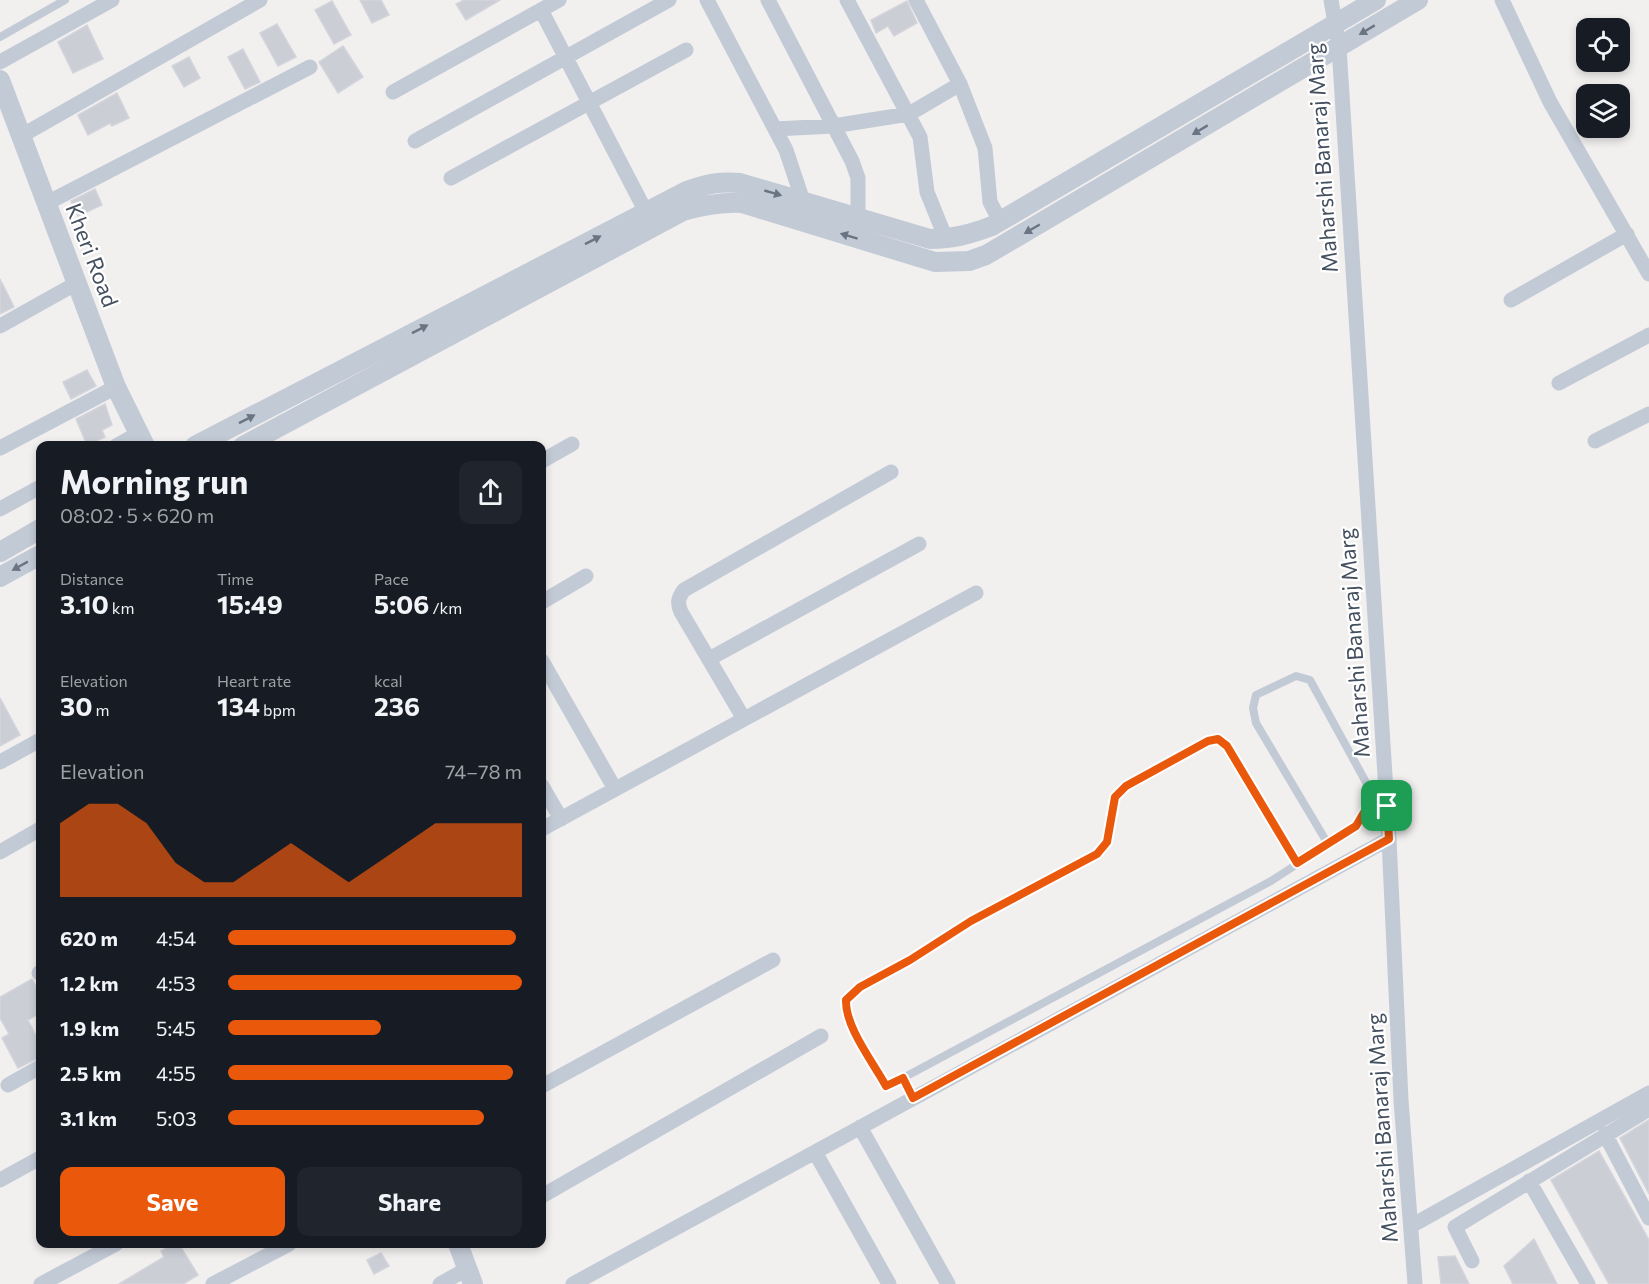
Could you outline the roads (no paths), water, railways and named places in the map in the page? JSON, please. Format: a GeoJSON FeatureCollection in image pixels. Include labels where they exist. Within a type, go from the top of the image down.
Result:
{"type":"FeatureCollection","features":[{"type":"Feature","properties":{"kind":"street"},"geometry":{"type":"LineString","coordinates":[[0,62],[112,0]]}},
{"type":"Feature","properties":{"kind":"street"},"geometry":{"type":"LineString","coordinates":[[21,136],[260,0]]}},
{"type":"Feature","properties":{"kind":"street"},"geometry":{"type":"LineString","coordinates":[[393,92],[559,0]]}},
{"type":"Feature","properties":{"kind":"street"},"geometry":{"type":"LineString","coordinates":[[415,141],[669,0]]}},
{"type":"Feature","properties":{"kind":"street"},"geometry":{"type":"LineString","coordinates":[[707,0],[786,150],[803,201]]}},
{"type":"Feature","properties":{"kind":"street"},"geometry":{"type":"LineString","coordinates":[[768,0],[858,178],[858,217]]}},
{"type":"Feature","properties":{"kind":"street"},"geometry":{"type":"LineString","coordinates":[[847,0],[920,137],[927,192],[946,239]]}},
{"type":"Feature","properties":{"kind":"street"},"geometry":{"type":"LineString","coordinates":[[916,0],[960,84],[985,148],[990,202],[1000,221]]}},
{"type":"Feature","properties":{"kind":"street","name":"Maharshi Banaraj Marg"},"geometry":{"type":"LineString","coordinates":[[1330,0],[1339,47],[1386,786],[1401,1100],[1415,1284]]}},
{"type":"Feature","properties":{"kind":"street"},"geometry":{"type":"LineString","coordinates":[[205,441],[646,212],[705,184],[723,181],[740,183],[930,238],[946,239],[967,235],[1000,221],[1376,0]]}},
{"type":"Feature","properties":{"kind":"street"},"geometry":{"type":"LineString","coordinates":[[252,441],[683,211],[702,205],[722,202],[742,203],[935,262],[962,262],[986,255],[1418,0]]}},
{"type":"Feature","properties":{"kind":"street"},"geometry":{"type":"LineString","coordinates":[[1502,0],[1550,102],[1649,274]]}},
{"type":"Feature","properties":{"kind":"street"},"geometry":{"type":"LineString","coordinates":[[541,10],[646,212]]}},
{"type":"Feature","properties":{"kind":"street"},"geometry":{"type":"LineString","coordinates":[[451,178],[686,50]]}},
{"type":"Feature","properties":{"kind":"street"},"geometry":{"type":"LineString","coordinates":[[47,203],[310,67]]}},
{"type":"Feature","properties":{"kind":"street","name":"Kheri Road"},"geometry":{"type":"LineString","coordinates":[[0,80],[116,387],[142,439]]}},
{"type":"Feature","properties":{"kind":"street"},"geometry":{"type":"LineString","coordinates":[[775,129],[833,126],[909,114],[960,84]]}},
{"type":"Feature","properties":{"kind":"street"},"geometry":{"type":"LineString","coordinates":[[1511,300],[1627,234]]}},
{"type":"Feature","properties":{"kind":"street"},"geometry":{"type":"LineString","coordinates":[[0,326],[77,283]]}},
{"type":"Feature","properties":{"kind":"street"},"geometry":{"type":"LineString","coordinates":[[1559,383],[1649,335]]}},
{"type":"Feature","properties":{"kind":"street"},"geometry":{"type":"LineString","coordinates":[[0,448],[116,387]]}},
{"type":"Feature","properties":{"kind":"street"},"geometry":{"type":"LineString","coordinates":[[1595,441],[1649,414]]}},
{"type":"Feature","properties":{"kind":"street"},"geometry":{"type":"LineString","coordinates":[[546,459],[572,444]]}},
{"type":"Feature","properties":{"kind":"street"},"geometry":{"type":"LineString","coordinates":[[744,719],[678,605],[679,597],[684,590],[891,472]]}},
{"type":"Feature","properties":{"kind":"street"},"geometry":{"type":"LineString","coordinates":[[0,509],[36,489]]}},
{"type":"Feature","properties":{"kind":"street"},"geometry":{"type":"LineString","coordinates":[[0,552],[36,531]]}},
{"type":"Feature","properties":{"kind":"street"},"geometry":{"type":"LineString","coordinates":[[709,659],[919,543]]}},
{"type":"Feature","properties":{"kind":"street"},"geometry":{"type":"LineString","coordinates":[[0,577],[36,557]]}},
{"type":"Feature","properties":{"kind":"street"},"geometry":{"type":"LineString","coordinates":[[546,600],[586,576]]}},
{"type":"Feature","properties":{"kind":"street"},"geometry":{"type":"LineString","coordinates":[[546,827],[976,593]]}},
{"type":"Feature","properties":{"kind":"street"},"geometry":{"type":"LineString","coordinates":[[546,668],[615,789]]}},
{"type":"Feature","properties":{"kind":"street"},"geometry":{"type":"LineString","coordinates":[[0,762],[36,742]]}},
{"type":"Feature","properties":{"kind":"street"},"geometry":{"type":"LineString","coordinates":[[546,793],[561,819]]}},
{"type":"Feature","properties":{"kind":"street"},"geometry":{"type":"LineString","coordinates":[[0,852],[36,831]]}},
{"type":"Feature","properties":{"kind":"street"},"geometry":{"type":"LineString","coordinates":[[573,1284],[1389,839]]}},
{"type":"Feature","properties":{"kind":"street"},"geometry":{"type":"LineString","coordinates":[[546,1084],[773,960]]}},
{"type":"Feature","properties":{"kind":"street"},"geometry":{"type":"LineString","coordinates":[[546,1194],[821,1036]]}},
{"type":"Feature","properties":{"kind":"street"},"geometry":{"type":"LineString","coordinates":[[8,1085],[36,1069]]}},
{"type":"Feature","properties":{"kind":"street"},"geometry":{"type":"LineString","coordinates":[[1411,1226],[1649,1093]]}},
{"type":"Feature","properties":{"kind":"street"},"geometry":{"type":"LineString","coordinates":[[1472,1261],[1455,1227],[1649,1109]]}},
{"type":"Feature","properties":{"kind":"street"},"geometry":{"type":"LineString","coordinates":[[860,1127],[948,1284]]}},
{"type":"Feature","properties":{"kind":"street"},"geometry":{"type":"LineString","coordinates":[[1605,1134],[1648,1215]]}},
{"type":"Feature","properties":{"kind":"street"},"geometry":{"type":"LineString","coordinates":[[815,1152],[889,1284]]}},
{"type":"Feature","properties":{"kind":"street"},"geometry":{"type":"LineString","coordinates":[[0,1180],[36,1160]]}},
{"type":"Feature","properties":{"kind":"street"},"geometry":{"type":"LineString","coordinates":[[1529,1181],[1588,1284]]}},
{"type":"Feature","properties":{"kind":"street"},"geometry":{"type":"LineString","coordinates":[[41,1284],[108,1248]]}},
{"type":"Feature","properties":{"kind":"street"},"geometry":{"type":"LineString","coordinates":[[213,1284],[281,1248]]}},
{"type":"Feature","properties":{"kind":"street"},"geometry":{"type":"LineString","coordinates":[[440,1284],[470,1277],[459,1248]]}},
{"type":"Feature","properties":{"kind":"lane"},"geometry":{"type":"LineString","coordinates":[[0,37],[65,0]]}},
{"type":"Feature","properties":{"kind":"lane"},"geometry":{"type":"LineString","coordinates":[[1328,844],[1256,723],[1253,708],[1256,695],[1296,676],[1310,680],[1368,786],[1386,786]]}},
{"type":"Feature","properties":{"kind":"lane"},"geometry":{"type":"LineString","coordinates":[[1297,863],[1227,746],[1218,739],[1208,741],[1126,786],[1115,797],[1107,842],[1097,854],[971,921],[910,960],[860,987],[846,1000],[850,1024],[886,1086],[1272,881],[1356,826],[1366,809],[1387,806]]}},
{"type":"Feature","properties":{"kind":"lane"},"geometry":{"type":"LineString","coordinates":[[900,1079],[913,1098]]}}]}
